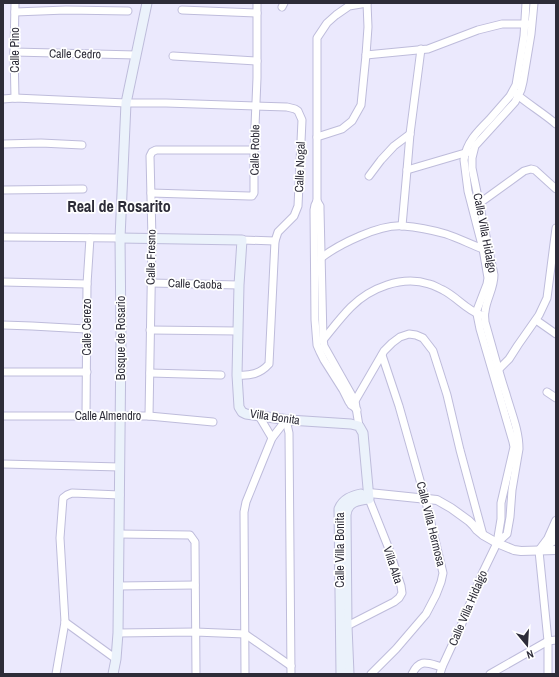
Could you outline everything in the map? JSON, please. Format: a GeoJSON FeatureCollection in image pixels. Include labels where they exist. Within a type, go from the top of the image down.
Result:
{"type":"FeatureCollection","features":[{"type":"Feature","properties":{"kind":"main road","name":"Bosque de Rosario"},"geometry":{"type":"LineString","coordinates":[[113,674],[118,634],[121,416],[120,238],[126,103],[147,3]]}},
{"type":"Feature","properties":{"kind":"main road"},"geometry":{"type":"LineString","coordinates":[[120,238],[242,240]]}},
{"type":"Feature","properties":{"kind":"main road","name":"Villa Bonita"},"geometry":{"type":"LineString","coordinates":[[242,240],[239,285],[237,375],[239,407],[242,412],[246,414],[286,420],[351,424],[359,426]]}},
{"type":"Feature","properties":{"kind":"main road"},"geometry":{"type":"LineString","coordinates":[[359,426],[363,432],[369,496]]}},
{"type":"Feature","properties":{"kind":"main road","name":"Calle Villa Bonita"},"geometry":{"type":"LineString","coordinates":[[341,674],[339,509],[341,504],[349,498],[356,495],[369,496]]}},
{"type":"Feature","properties":{"kind":"main road","name":"Calle Villa Bonita"},"geometry":{"type":"LineString","coordinates":[[349,674],[346,511],[353,503],[369,496]]}},
{"type":"Feature","properties":{"kind":"street","name":"Calle Pino"},"geometry":{"type":"LineString","coordinates":[[15,3],[15,98]]}},
{"type":"Feature","properties":{"kind":"street","name":"Calle Roble"},"geometry":{"type":"LineString","coordinates":[[152,193],[252,196],[254,193],[254,150],[257,106],[257,3]]}},
{"type":"Feature","properties":{"kind":"street"},"geometry":{"type":"LineString","coordinates":[[317,137],[342,128],[352,121],[362,105],[368,27],[367,3],[349,6],[336,15],[327,23],[317,38],[317,137],[317,201],[314,208],[315,320],[317,345],[324,360],[354,405]]}},
{"type":"Feature","properties":{"kind":"street"},"geometry":{"type":"LineString","coordinates":[[526,3],[528,24]]}},
{"type":"Feature","properties":{"kind":"street"},"geometry":{"type":"LineString","coordinates":[[407,170],[469,152],[515,102],[516,85],[524,36],[534,3]]}},
{"type":"Feature","properties":{"kind":"street"},"geometry":{"type":"LineString","coordinates":[[15,12],[66,10],[128,11]]}},
{"type":"Feature","properties":{"kind":"street"},"geometry":{"type":"LineString","coordinates":[[182,10],[257,13]]}},
{"type":"Feature","properties":{"kind":"street"},"geometry":{"type":"LineString","coordinates":[[366,55],[428,49],[478,30],[502,24],[528,24]]}},
{"type":"Feature","properties":{"kind":"street"},"geometry":{"type":"LineString","coordinates":[[402,226],[410,134],[421,49]]}},
{"type":"Feature","properties":{"kind":"street","name":"Calle Cedro"},"geometry":{"type":"LineString","coordinates":[[14,52],[136,55]]}},
{"type":"Feature","properties":{"kind":"street"},"geometry":{"type":"LineString","coordinates":[[173,56],[257,62]]}},
{"type":"Feature","properties":{"kind":"street"},"geometry":{"type":"LineString","coordinates":[[516,94],[556,124]]}},
{"type":"Feature","properties":{"kind":"street","name":"Calle Nogal"},"geometry":{"type":"LineString","coordinates":[[3,99],[15,98],[126,103],[287,107],[295,109],[298,111],[302,120],[298,206],[294,216],[278,232],[274,241]]}},
{"type":"Feature","properties":{"kind":"street"},"geometry":{"type":"LineString","coordinates":[[369,176],[394,146],[410,134]]}},
{"type":"Feature","properties":{"kind":"street"},"geometry":{"type":"LineString","coordinates":[[3,144],[41,143],[82,145]]}},
{"type":"Feature","properties":{"kind":"street","name":"Calle Fresno"},"geometry":{"type":"LineString","coordinates":[[149,416],[152,239],[150,156],[152,152],[156,150],[254,150]]}},
{"type":"Feature","properties":{"kind":"street","name":"Calle Villa Hidalgo"},"geometry":{"type":"LineString","coordinates":[[441,670],[482,574],[497,543],[502,503],[514,447],[485,322],[485,307],[493,286],[494,275],[469,152]]}},
{"type":"Feature","properties":{"kind":"street","name":"Calle Villa Hidalgo"},"geometry":{"type":"LineString","coordinates":[[469,152],[464,160],[464,166],[468,191],[483,249],[488,278],[478,306],[477,314],[480,329],[496,372]]}},
{"type":"Feature","properties":{"kind":"street"},"geometry":{"type":"LineString","coordinates":[[472,208],[480,204],[524,171],[531,169],[556,189]]}},
{"type":"Feature","properties":{"kind":"street"},"geometry":{"type":"LineString","coordinates":[[3,190],[83,189]]}},
{"type":"Feature","properties":{"kind":"street"},"geometry":{"type":"LineString","coordinates":[[317,201],[320,206],[323,339],[325,347],[354,405],[359,426]]}},
{"type":"Feature","properties":{"kind":"street"},"geometry":{"type":"LineString","coordinates":[[321,258],[353,239],[375,231],[402,226],[445,234],[483,249]]}},
{"type":"Feature","properties":{"kind":"street"},"geometry":{"type":"LineString","coordinates":[[496,372],[509,359],[539,315],[546,298],[554,253],[556,228]]}},
{"type":"Feature","properties":{"kind":"street"},"geometry":{"type":"LineString","coordinates":[[3,237],[120,238]]}},
{"type":"Feature","properties":{"kind":"street","name":"Calle Cerezo"},"geometry":{"type":"LineString","coordinates":[[86,416],[87,284],[90,238]]}},
{"type":"Feature","properties":{"kind":"street"},"geometry":{"type":"LineString","coordinates":[[237,375],[247,376],[256,373],[264,370],[269,364],[274,241],[242,240]]}},
{"type":"Feature","properties":{"kind":"street"},"geometry":{"type":"LineString","coordinates":[[317,345],[351,306],[374,289],[389,284],[407,281],[419,281],[429,284],[445,291],[477,314],[485,317]]}},
{"type":"Feature","properties":{"kind":"street"},"geometry":{"type":"LineString","coordinates":[[3,282],[87,284]]}},
{"type":"Feature","properties":{"kind":"street","name":"Calle Caoba"},"geometry":{"type":"LineString","coordinates":[[151,283],[239,285]]}},
{"type":"Feature","properties":{"kind":"street"},"geometry":{"type":"LineString","coordinates":[[536,320],[556,334]]}},
{"type":"Feature","properties":{"kind":"street"},"geometry":{"type":"LineString","coordinates":[[3,325],[86,329]]}},
{"type":"Feature","properties":{"kind":"street"},"geometry":{"type":"LineString","coordinates":[[150,330],[238,331]]}},
{"type":"Feature","properties":{"kind":"street"},"geometry":{"type":"LineString","coordinates":[[354,405],[384,351],[392,342],[409,334],[423,338],[432,351],[447,395],[480,533]]}},
{"type":"Feature","properties":{"kind":"street","name":"Calle Villa Hermosa"},"geometry":{"type":"LineString","coordinates":[[372,674],[426,614],[436,595],[443,573],[426,500],[399,406],[382,355]]}},
{"type":"Feature","properties":{"kind":"street"},"geometry":{"type":"LineString","coordinates":[[3,372],[87,372]]}},
{"type":"Feature","properties":{"kind":"street"},"geometry":{"type":"LineString","coordinates":[[150,373],[221,375]]}},
{"type":"Feature","properties":{"kind":"street"},"geometry":{"type":"LineString","coordinates":[[547,392],[556,398]]}},
{"type":"Feature","properties":{"kind":"street","name":"Calle Almendro"},"geometry":{"type":"LineString","coordinates":[[3,416],[149,416],[213,422]]}},
{"type":"Feature","properties":{"kind":"street"},"geometry":{"type":"LineString","coordinates":[[259,416],[272,438]]}},
{"type":"Feature","properties":{"kind":"street"},"geometry":{"type":"LineString","coordinates":[[245,674],[244,512],[246,502],[272,438],[286,420]]}},
{"type":"Feature","properties":{"kind":"street"},"geometry":{"type":"LineString","coordinates":[[286,420],[289,433],[291,670]]}},
{"type":"Feature","properties":{"kind":"street"},"geometry":{"type":"LineString","coordinates":[[3,464],[120,467]]}},
{"type":"Feature","properties":{"kind":"street"},"geometry":{"type":"LineString","coordinates":[[56,674],[65,622],[60,538],[63,498],[72,493],[120,495]]}},
{"type":"Feature","properties":{"kind":"street","name":"Calle Villa Bonita"},"geometry":{"type":"LineString","coordinates":[[369,496],[426,500],[441,507],[470,528],[497,543],[514,550],[556,550]]}},
{"type":"Feature","properties":{"kind":"street","name":"Villa Alta"},"geometry":{"type":"LineString","coordinates":[[347,626],[394,602],[402,593],[389,549],[369,496]]}},
{"type":"Feature","properties":{"kind":"street"},"geometry":{"type":"LineString","coordinates":[[548,674],[548,641],[539,550],[548,539],[556,521]]}},
{"type":"Feature","properties":{"kind":"street"},"geometry":{"type":"LineString","coordinates":[[119,534],[190,535],[195,542],[196,674]]}},
{"type":"Feature","properties":{"kind":"street"},"geometry":{"type":"LineString","coordinates":[[539,550],[554,540],[556,536]]}},
{"type":"Feature","properties":{"kind":"street"},"geometry":{"type":"LineString","coordinates":[[118,586],[195,584]]}},
{"type":"Feature","properties":{"kind":"street"},"geometry":{"type":"LineString","coordinates":[[65,622],[116,659]]}},
{"type":"Feature","properties":{"kind":"street"},"geometry":{"type":"LineString","coordinates":[[118,634],[195,632],[245,634],[291,670]]}},
{"type":"Feature","properties":{"kind":"street"},"geometry":{"type":"LineString","coordinates":[[490,674],[501,671],[548,641],[556,640]]}},
{"type":"Feature","properties":{"kind":"street"},"geometry":{"type":"LineString","coordinates":[[412,674],[415,668],[422,663],[430,663],[441,670]]}},
{"type":"Feature","properties":{"kind":"district","name":"Real de Rosarito"},"geometry":{"type":"Point","coordinates":[119,206]}}]}
